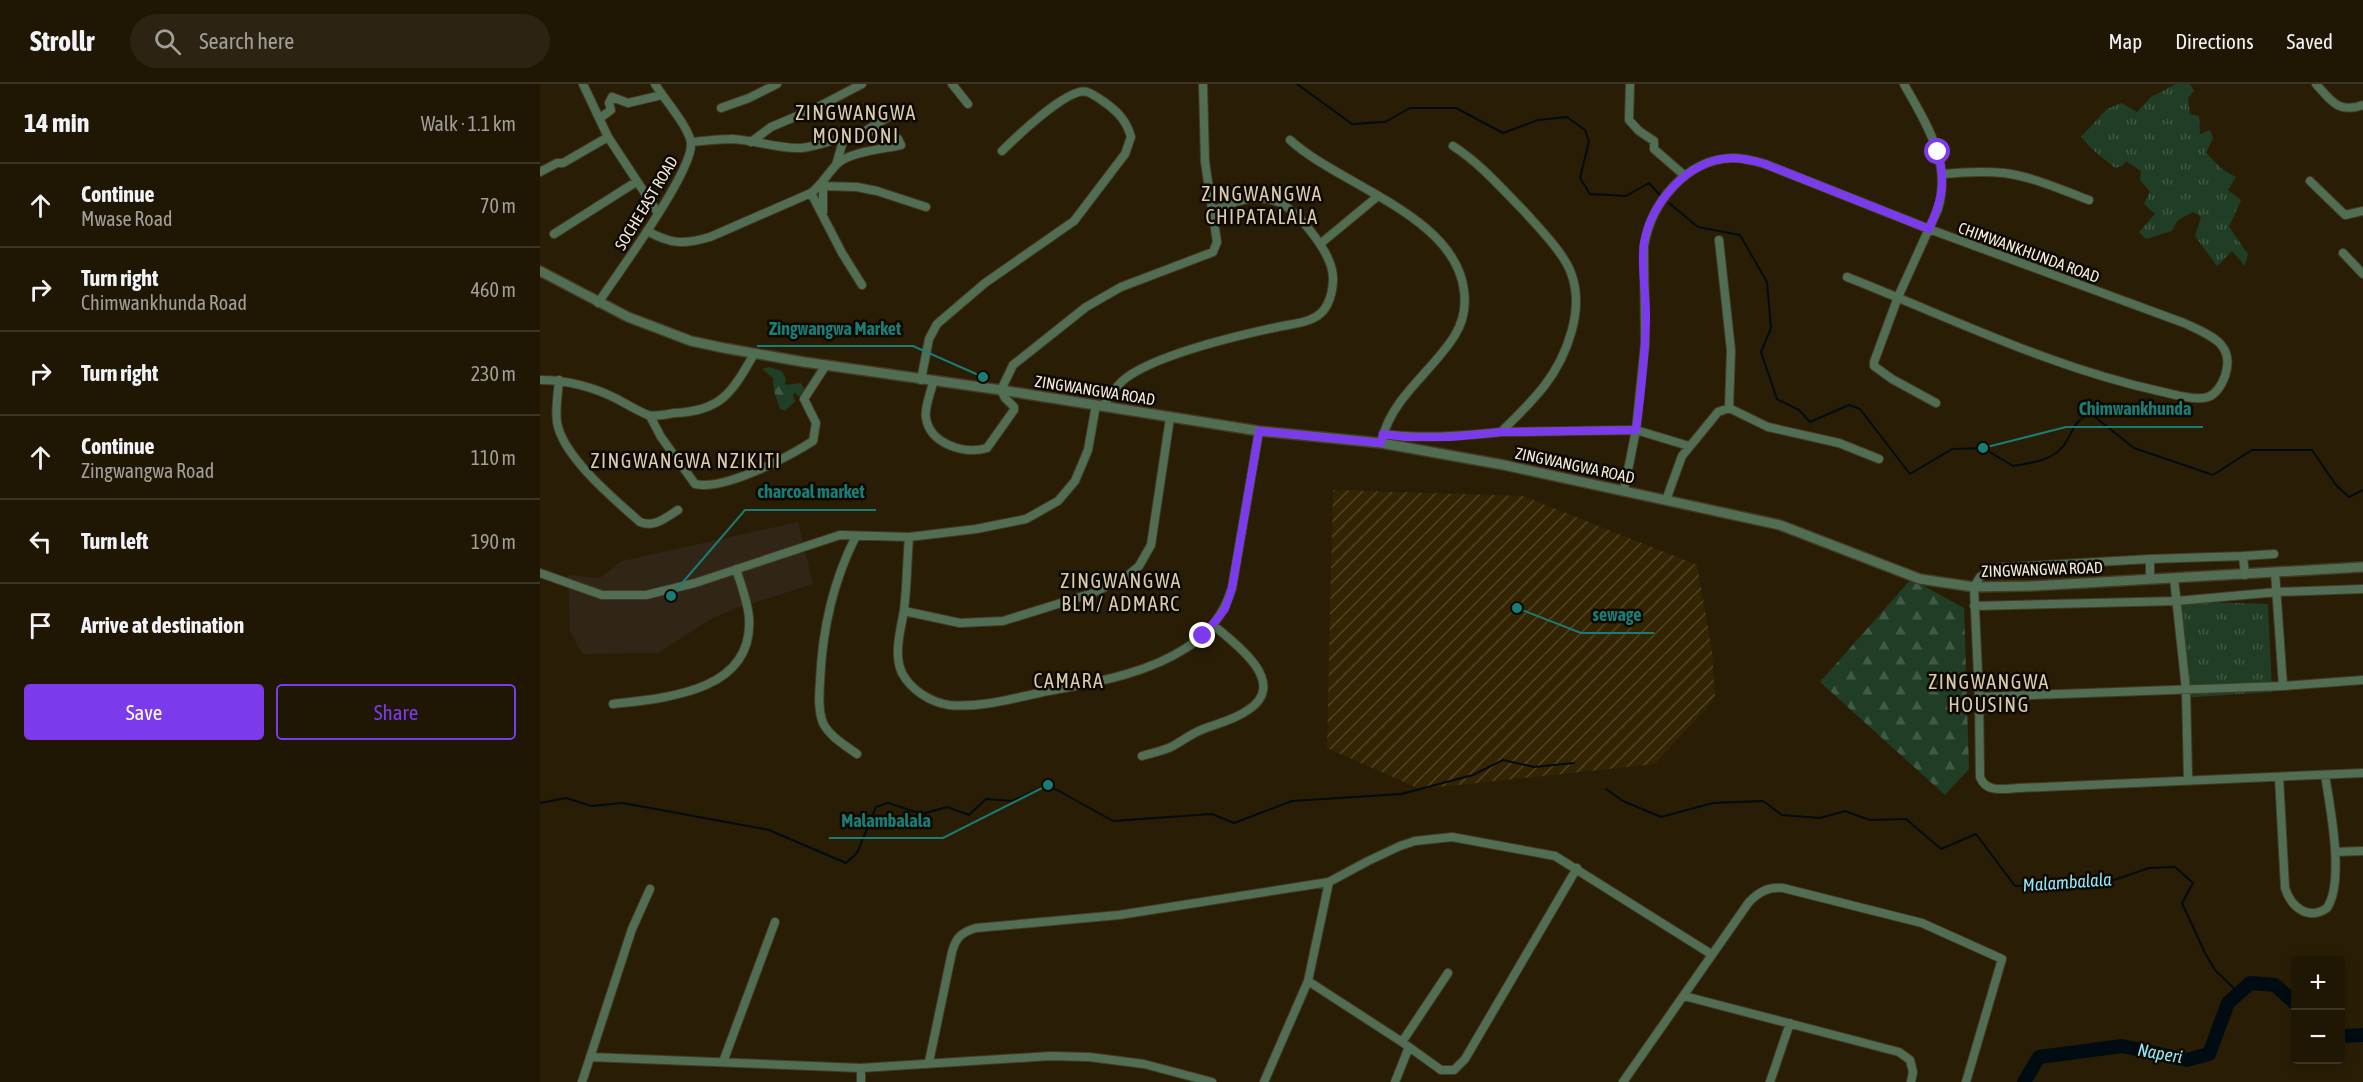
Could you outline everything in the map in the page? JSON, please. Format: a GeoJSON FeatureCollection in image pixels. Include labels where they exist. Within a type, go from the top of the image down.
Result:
{"type":"FeatureCollection","features":[{"type":"Feature","properties":{"kind":"street"},"geometry":{"type":"LineString","coordinates":[[583,84],[608,137],[658,213]]}},
{"type":"Feature","properties":{"kind":"street","name":"SOCHE EAST ROAD"},"geometry":{"type":"LineString","coordinates":[[598,303],[647,231],[689,158],[691,142],[655,84]]}},
{"type":"Feature","properties":{"kind":"street"},"geometry":{"type":"LineString","coordinates":[[721,108],[749,98],[777,84]]}},
{"type":"Feature","properties":{"kind":"street"},"geometry":{"type":"LineString","coordinates":[[752,142],[771,127],[816,108],[862,84]]}},
{"type":"Feature","properties":{"kind":"street"},"geometry":{"type":"LineString","coordinates":[[952,84],[968,104]]}},
{"type":"Feature","properties":{"kind":"street"},"geometry":{"type":"LineString","coordinates":[[933,382],[926,414],[927,422],[934,435],[948,445],[968,449],[987,448],[1014,410],[1001,390],[1008,372],[1014,365],[1086,307],[1121,287],[1209,255],[1215,249],[1217,242],[1214,210],[1205,162],[1203,84]]}},
{"type":"Feature","properties":{"kind":"street"},"geometry":{"type":"LineString","coordinates":[[1630,84],[1629,120],[1639,131],[1654,141],[1654,149],[1685,176]]}},
{"type":"Feature","properties":{"kind":"street"},"geometry":{"type":"LineString","coordinates":[[1904,84],[1930,132],[1943,174],[1942,193],[1929,229],[1898,297],[1874,366],[1892,379],[1936,402]]}},
{"type":"Feature","properties":{"kind":"street"},"geometry":{"type":"LineString","coordinates":[[2316,84],[2339,106],[2348,109],[2363,105]]}},
{"type":"Feature","properties":{"kind":"street"},"geometry":{"type":"LineString","coordinates":[[921,380],[929,339],[937,324],[985,283],[1074,221],[1125,154],[1131,136],[1124,120],[1117,112],[1095,95],[1082,91],[1038,117],[1002,151]]}},
{"type":"Feature","properties":{"kind":"street"},"geometry":{"type":"LineString","coordinates":[[600,118],[611,110],[609,103],[612,97],[628,103],[662,95]]}},
{"type":"Feature","properties":{"kind":"street"},"geometry":{"type":"LineString","coordinates":[[691,142],[732,139],[800,148],[867,130],[893,114]]}},
{"type":"Feature","properties":{"kind":"street"},"geometry":{"type":"LineString","coordinates":[[823,213],[822,186],[827,175],[836,165],[850,155],[901,145],[898,138],[893,135],[867,130]]}},
{"type":"Feature","properties":{"kind":"street"},"geometry":{"type":"LineString","coordinates":[[540,172],[557,163],[562,163],[608,137]]}},
{"type":"Feature","properties":{"kind":"street"},"geometry":{"type":"LineString","coordinates":[[836,165],[844,138]]}},
{"type":"Feature","properties":{"kind":"street"},"geometry":{"type":"LineString","coordinates":[[1290,140],[1304,153],[1378,196],[1439,239],[1450,251],[1461,274],[1465,300],[1462,319],[1455,334],[1393,410],[1382,439],[1450,437],[1501,432],[1636,430],[1689,446]]}},
{"type":"Feature","properties":{"kind":"street"},"geometry":{"type":"LineString","coordinates":[[1453,146],[1484,169],[1563,258],[1572,273],[1576,295],[1575,315],[1568,341],[1558,364],[1532,401],[1501,432]]}},
{"type":"Feature","properties":{"kind":"street","name":"CHIMWANKHUNDA ROAD"},"geometry":{"type":"LineString","coordinates":[[1624,490],[1636,430],[1645,344],[1647,314],[1644,246],[1647,230],[1662,199],[1685,176],[1716,160],[1745,159],[1765,164],[1929,229],[2161,314],[2219,342],[2226,352],[2229,364],[2223,381],[2209,396],[2199,398],[2108,379],[2011,346],[1847,277]]}},
{"type":"Feature","properties":{"kind":"street"},"geometry":{"type":"LineString","coordinates":[[1943,174],[1980,171],[2005,173],[2049,185],[2089,201]]}},
{"type":"Feature","properties":{"kind":"street"},"geometry":{"type":"LineString","coordinates":[[2310,181],[2345,215],[2363,211]]}},
{"type":"Feature","properties":{"kind":"street"},"geometry":{"type":"LineString","coordinates":[[554,234],[636,182]]}},
{"type":"Feature","properties":{"kind":"street"},"geometry":{"type":"LineString","coordinates":[[647,231],[676,243],[693,242],[812,193],[822,186],[857,187],[877,191],[926,207]]}},
{"type":"Feature","properties":{"kind":"street"},"geometry":{"type":"LineString","coordinates":[[812,193],[842,254],[862,285]]}},
{"type":"Feature","properties":{"kind":"street"},"geometry":{"type":"LineString","coordinates":[[1320,244],[1378,196]]}},
{"type":"Feature","properties":{"kind":"street"},"geometry":{"type":"LineString","coordinates":[[540,573],[602,595],[626,596],[667,591],[840,535],[909,537],[1011,523],[1034,515],[1058,501],[1075,481],[1083,466],[1099,406],[1126,378],[1155,363],[1189,351],[1309,320],[1319,315],[1326,307],[1331,296],[1333,278],[1329,261],[1320,244],[1294,213],[1273,200],[1247,198],[1214,210]]}},
{"type":"Feature","properties":{"kind":"street"},"geometry":{"type":"LineString","coordinates":[[1719,240],[1731,350],[1729,408]]}},
{"type":"Feature","properties":{"kind":"street"},"geometry":{"type":"LineString","coordinates":[[2343,253],[2363,273]]}},
{"type":"Feature","properties":{"kind":"street","name":"ZINGWANGWA ROAD"},"geometry":{"type":"LineString","coordinates":[[540,271],[598,303],[650,326],[691,340],[754,354],[1259,431],[1382,439],[1780,525],[1909,576],[1974,587],[2245,575],[2363,567]]}},
{"type":"Feature","properties":{"kind":"street"},"geometry":{"type":"LineString","coordinates":[[540,380],[559,380],[589,386],[650,416],[693,413],[717,402],[737,382],[754,354]]}},
{"type":"Feature","properties":{"kind":"street"},"geometry":{"type":"LineString","coordinates":[[650,416],[667,446],[695,484],[733,479],[758,470],[813,441],[816,423],[804,399],[826,365]]}},
{"type":"Feature","properties":{"kind":"street"},"geometry":{"type":"LineString","coordinates":[[559,380],[557,423],[563,440],[574,456],[640,522],[647,525],[654,524],[678,510]]}},
{"type":"Feature","properties":{"kind":"street"},"geometry":{"type":"LineString","coordinates":[[1666,500],[1677,465],[1689,446],[1718,412],[1729,408],[1768,427],[1839,443],[1879,459]]}},
{"type":"Feature","properties":{"kind":"street"},"geometry":{"type":"LineString","coordinates":[[904,611],[960,623],[1003,621],[1093,593],[1127,576],[1139,566],[1151,545],[1170,417]]}},
{"type":"Feature","properties":{"kind":"street"},"geometry":{"type":"LineString","coordinates":[[909,537],[904,611],[899,631],[899,663],[902,672],[919,693],[935,702],[950,705],[975,704],[1022,697],[1126,675],[1176,655],[1203,636],[1225,609],[1232,588],[1259,431]]}},
{"type":"Feature","properties":{"kind":"street"},"geometry":{"type":"LineString","coordinates":[[856,536],[839,574],[827,618],[819,696],[823,723],[830,734],[857,754]]}},
{"type":"Feature","properties":{"kind":"street"},"geometry":{"type":"LineString","coordinates":[[2274,554],[1994,568],[1980,577],[1974,587],[1980,777],[1987,787],[2018,788],[2363,772]]}},
{"type":"Feature","properties":{"kind":"street"},"geometry":{"type":"LineString","coordinates":[[2243,556],[2245,575]]}},
{"type":"Feature","properties":{"kind":"street"},"geometry":{"type":"LineString","coordinates":[[2150,559],[2150,579]]}},
{"type":"Feature","properties":{"kind":"street"},"geometry":{"type":"LineString","coordinates":[[612,704],[680,694],[701,687],[734,668],[743,650],[749,618],[736,569]]}},
{"type":"Feature","properties":{"kind":"street"},"geometry":{"type":"LineString","coordinates":[[2275,572],[2283,686]]}},
{"type":"Feature","properties":{"kind":"street"},"geometry":{"type":"LineString","coordinates":[[2174,578],[2186,689],[2188,779]]}},
{"type":"Feature","properties":{"kind":"street"},"geometry":{"type":"LineString","coordinates":[[1974,606],[2177,601],[2277,592],[2363,589]]}},
{"type":"Feature","properties":{"kind":"street"},"geometry":{"type":"LineString","coordinates":[[1142,756],[1172,747],[1195,732],[1238,716],[1256,703],[1262,693],[1261,674],[1240,647],[1213,625]]}},
{"type":"Feature","properties":{"kind":"street"},"geometry":{"type":"LineString","coordinates":[[1979,697],[2283,686],[2363,680]]}},
{"type":"Feature","properties":{"kind":"street"},"geometry":{"type":"LineString","coordinates":[[2279,777],[2285,888],[2288,899],[2301,911],[2312,913],[2322,912],[2329,904],[2336,852],[2325,775]]}},
{"type":"Feature","properties":{"kind":"street"},"geometry":{"type":"LineString","coordinates":[[929,1062],[952,952],[959,936],[966,931],[976,928],[1119,915],[1329,882],[1400,846],[1435,838],[1452,837],[1555,856],[1711,954]]}},
{"type":"Feature","properties":{"kind":"street"},"geometry":{"type":"LineString","coordinates":[[2336,852],[2363,851]]}},
{"type":"Feature","properties":{"kind":"street"},"geometry":{"type":"LineString","coordinates":[[1308,981],[1406,1044],[1441,1070],[1448,1072],[1460,1066],[1577,868]]}},
{"type":"Feature","properties":{"kind":"street"},"geometry":{"type":"LineString","coordinates":[[1264,1082],[1308,981],[1329,882]]}},
{"type":"Feature","properties":{"kind":"street"},"geometry":{"type":"LineString","coordinates":[[1623,1082],[1749,902],[1757,893],[1772,887],[1922,923],[2002,959],[1966,1082]]}},
{"type":"Feature","properties":{"kind":"street"},"geometry":{"type":"LineString","coordinates":[[582,1082],[632,929],[650,890]]}},
{"type":"Feature","properties":{"kind":"street"},"geometry":{"type":"LineString","coordinates":[[723,1062],[775,922]]}},
{"type":"Feature","properties":{"kind":"street"},"geometry":{"type":"LineString","coordinates":[[1395,1082],[1406,1044],[1448,973]]}},
{"type":"Feature","properties":{"kind":"street"},"geometry":{"type":"LineString","coordinates":[[1684,996],[1899,1053],[1910,1060],[1913,1072],[1911,1082]]}},
{"type":"Feature","properties":{"kind":"street"},"geometry":{"type":"LineString","coordinates":[[1770,1082],[1790,1023]]}},
{"type":"Feature","properties":{"kind":"street"},"geometry":{"type":"LineString","coordinates":[[590,1058],[861,1068],[1050,1056],[1089,1057],[1144,1064],[1212,1082]]}},
{"type":"Feature","properties":{"kind":"street"},"geometry":{"type":"LineString","coordinates":[[861,1068],[861,1082]]}},
{"type":"Feature","properties":{"kind":"shaded area"},"geometry":{"type":"Polygon","coordinates":[[[1333,490],[1523,496],[1697,565],[1712,651],[1715,698],[1655,764],[1420,789],[1327,748],[1333,490]]]}},
{"type":"Feature","properties":{"kind":"shaded area"},"geometry":{"type":"Polygon","coordinates":[[[798,522],[813,584],[734,609],[711,619],[658,653],[582,654],[570,631],[568,575],[600,578],[622,561],[798,522]]]}},
{"type":"Feature","properties":{"kind":"green space"},"geometry":{"type":"Polygon","coordinates":[[[2176,84],[2190,84],[2194,91],[2188,98],[2190,114],[2199,116],[2200,134],[2210,130],[2213,138],[2206,153],[2223,170],[2236,177],[2228,190],[2241,200],[2229,227],[2248,254],[2245,266],[2232,251],[2217,266],[2195,236],[2201,217],[2193,212],[2178,220],[2172,231],[2146,239],[2139,232],[2155,214],[2144,204],[2150,192],[2140,180],[2141,171],[2126,161],[2122,166],[2115,168],[2081,137],[2107,109],[2121,103],[2137,112],[2151,97],[2176,84]]]}},
{"type":"Feature","properties":{"kind":"green space"},"geometry":{"type":"Polygon","coordinates":[[[769,367],[782,371],[786,379],[785,385],[801,383],[804,389],[803,395],[798,396],[795,392],[793,396],[795,401],[785,411],[780,409],[774,391],[773,378],[762,369],[769,367]]]}},
{"type":"Feature","properties":{"kind":"green space"},"geometry":{"type":"Polygon","coordinates":[[[1911,579],[1964,608],[1969,769],[1945,795],[1820,682],[1911,579]]]}},
{"type":"Feature","properties":{"kind":"green space"},"geometry":{"type":"Polygon","coordinates":[[[2177,601],[2268,604],[2272,692],[2181,698],[2177,601]]]}},
{"type":"Feature","properties":{"kind":"waterway"},"geometry":{"type":"LineString","coordinates":[[1297,84],[1352,124],[1385,122],[1410,108],[1456,108],[1503,133],[1538,120],[1567,117],[1585,130],[1589,141],[1580,178],[1590,194],[1626,196],[1649,183],[1660,195]]}},
{"type":"Feature","properties":{"kind":"waterway"},"geometry":{"type":"LineString","coordinates":[[1669,203],[1698,227],[1740,235],[1767,282],[1771,328],[1761,352],[1777,399],[1799,410],[1810,422],[1849,405],[1860,409],[1910,474],[1952,449],[1983,448],[2013,466],[2048,458],[2064,445],[2076,424],[2090,413],[2134,448],[2213,475],[2252,450],[2312,450],[2336,485],[2349,497],[2363,490]]}},
{"type":"Feature","properties":{"kind":"waterway","name":"Malambalala"},"geometry":{"type":"LineString","coordinates":[[540,803],[566,798],[591,806],[623,803],[769,830],[846,863],[857,853],[876,807],[888,803],[922,814],[947,807],[969,815],[986,799],[1012,801],[1048,785],[1113,821],[1212,814],[1234,823],[1292,801],[1401,794],[1473,775],[1503,760],[1534,767],[1574,763]]}},
{"type":"Feature","properties":{"kind":"waterway","name":"Malambalala"},"geometry":{"type":"LineString","coordinates":[[1606,789],[1623,801],[1661,817],[1713,803],[1763,801],[1782,815],[1820,818],[1845,811],[1870,820],[1906,819],[1941,849],[1976,834],[2015,886],[2108,882],[2149,868],[2175,867],[2193,883],[2182,903],[2205,953],[2215,970],[2239,993]]}},
{"type":"Feature","properties":{"kind":"waterway","name":"Naperi"},"geometry":{"type":"LineString","coordinates":[[2024,1082],[2039,1057],[2122,1046],[2187,1060],[2209,1054],[2228,1003],[2250,983],[2275,985],[2291,999]]}},
{"type":"Feature","properties":{"kind":"waterway","name":"Naperi"},"geometry":{"type":"LineString","coordinates":[[2345,1036],[2363,1035]]}},
{"type":"Feature","properties":{"kind":"place","name":"Zingwangwa Market"},"geometry":{"type":"Point","coordinates":[983,377]}},
{"type":"Feature","properties":{"kind":"place","name":"Chimwankhunda"},"geometry":{"type":"Point","coordinates":[1983,448]}},
{"type":"Feature","properties":{"kind":"place","name":"charcoal market"},"geometry":{"type":"Point","coordinates":[671,596]}},
{"type":"Feature","properties":{"kind":"place","name":"sewage"},"geometry":{"type":"Point","coordinates":[1517,608]}},
{"type":"Feature","properties":{"kind":"place","name":"Malambalala"},"geometry":{"type":"Point","coordinates":[1048,785]}},
{"type":"Feature","properties":{"kind":"district","name":"ZINGWANGWA MONDONI"},"geometry":{"type":"Point","coordinates":[856,124]}},
{"type":"Feature","properties":{"kind":"district","name":"ZINGWANGWA CHIPATALALA"},"geometry":{"type":"Point","coordinates":[1262,204]}},
{"type":"Feature","properties":{"kind":"district","name":"ZINGWANGWA NZIKITI"},"geometry":{"type":"Point","coordinates":[686,460]}},
{"type":"Feature","properties":{"kind":"district","name":"ZINGWANGWA BLM/ ADMARC"},"geometry":{"type":"Point","coordinates":[1121,592]}},
{"type":"Feature","properties":{"kind":"district","name":"CAMARA"},"geometry":{"type":"Point","coordinates":[1069,680]}},
{"type":"Feature","properties":{"kind":"district","name":"ZINGWANGWA HOUSING"},"geometry":{"type":"Point","coordinates":[1989,692]}},
{"type":"Feature","properties":{"kind":"route"},"geometry":{"type":"LineString","coordinates":[[1203,636],[1225,609],[1229,599],[1259,431],[1381,443],[1383,434],[1406,437],[1450,437],[1501,432],[1636,430],[1647,314],[1644,246],[1647,230],[1662,199],[1685,176],[1716,160],[1745,159],[1765,164],[1929,229],[1942,193],[1943,174],[1938,152]]}}]}
